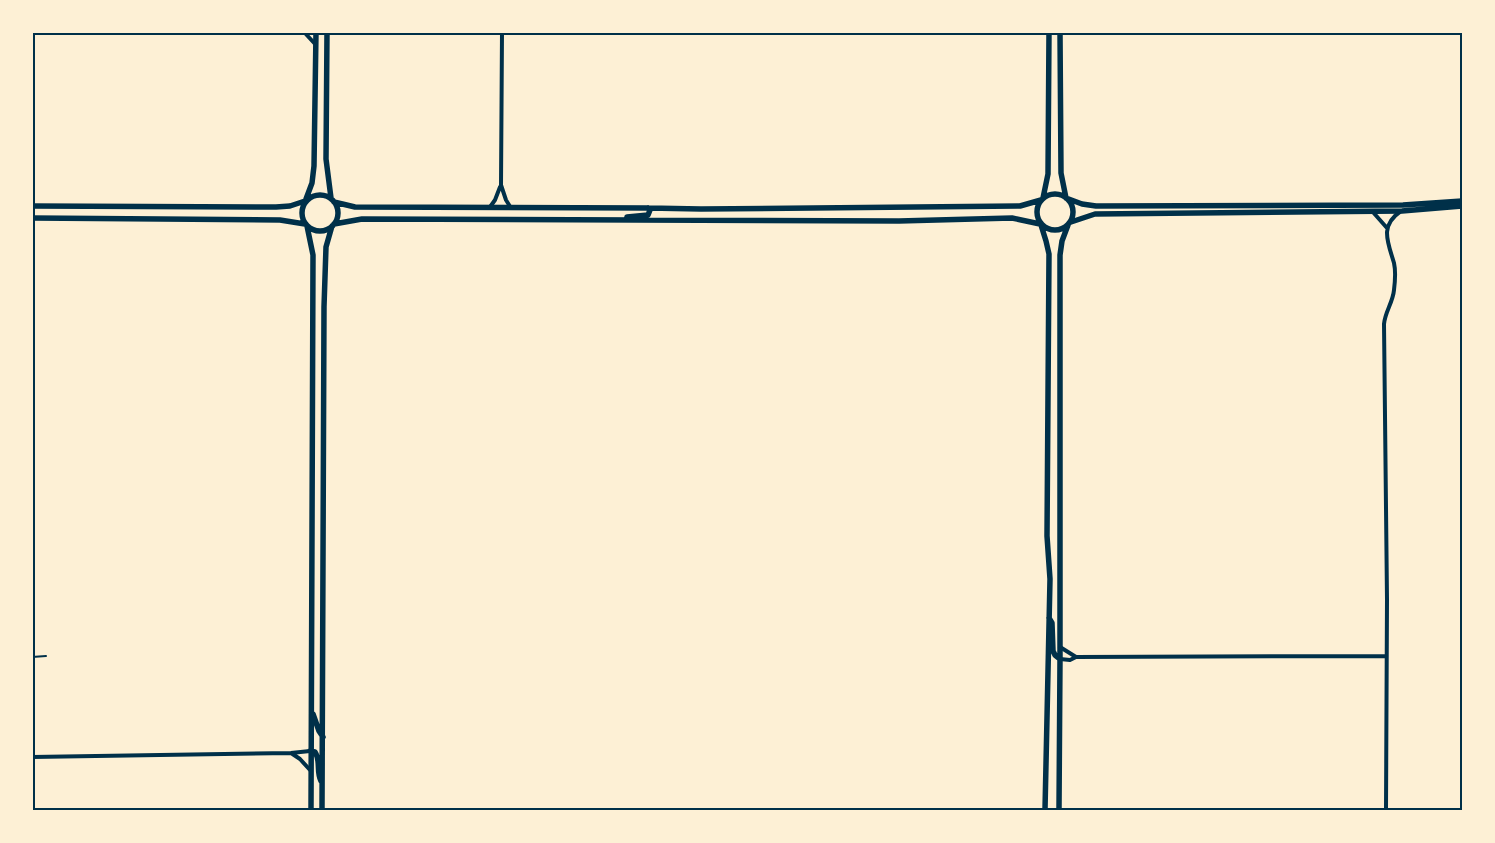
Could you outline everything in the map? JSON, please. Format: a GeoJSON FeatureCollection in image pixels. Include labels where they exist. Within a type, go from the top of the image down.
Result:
{"type":"FeatureCollection","features":[{"type":"Feature","properties":{"kind":"main road"},"geometry":{"type":"LineString","coordinates":[[311,810],[313,255],[306,225],[301,213],[314,166],[316,32]]}},
{"type":"Feature","properties":{"kind":"main road"},"geometry":{"type":"LineString","coordinates":[[322,810],[326,248],[338,213],[333,200],[326,159],[327,32]]}},
{"type":"Feature","properties":{"kind":"main road"},"geometry":{"type":"LineString","coordinates":[[1045,810],[1049,618],[1048,254],[1046,241],[1036,212],[1042,199],[1048,174],[1049,32]]}},
{"type":"Feature","properties":{"kind":"main road"},"geometry":{"type":"LineString","coordinates":[[1059,810],[1060,255],[1062,241],[1073,209],[1066,198],[1061,173],[1060,32]]}},
{"type":"Feature","properties":{"kind":"main road"},"geometry":{"type":"LineString","coordinates":[[32,206],[283,207],[321,194],[355,207],[512,209],[648,208],[701,210],[1020,206],[1052,194],[1062,195],[1082,204],[1096,206],[1403,205],[1462,201]]}},
{"type":"Feature","properties":{"kind":"main road"},"geometry":{"type":"LineString","coordinates":[[32,218],[280,220],[306,225],[317,231],[322,231],[345,221],[362,219],[899,221],[1012,218],[1041,224],[1045,228],[1054,231],[1089,215],[1102,214],[1372,211],[1462,206]]}},
{"type":"Feature","properties":{"kind":"main road"},"geometry":{"type":"LineString","coordinates":[[623,220],[630,216],[648,215],[650,210],[648,208]]}},
{"type":"Feature","properties":{"kind":"main road"},"geometry":{"type":"LineString","coordinates":[[680,221],[676,218],[678,212],[701,210]]}},
{"type":"Feature","properties":{"kind":"main road"},"geometry":{"type":"LineString","coordinates":[[1049,618],[1052,623],[1053,651],[1060,659]]}},
{"type":"Feature","properties":{"kind":"main road"},"geometry":{"type":"LineString","coordinates":[[312,712],[323,737]]}},
{"type":"Feature","properties":{"kind":"main road"},"geometry":{"type":"LineString","coordinates":[[310,751],[315,752],[318,757],[318,773],[322,782]]}},
{"type":"Feature","properties":{"kind":"street"},"geometry":{"type":"LineString","coordinates":[[147,32],[274,32]]}},
{"type":"Feature","properties":{"kind":"street"},"geometry":{"type":"LineString","coordinates":[[304,32],[316,45]]}},
{"type":"Feature","properties":{"kind":"street"},"geometry":{"type":"LineString","coordinates":[[489,208],[498,195],[501,185],[502,32]]}},
{"type":"Feature","properties":{"kind":"street"},"geometry":{"type":"LineString","coordinates":[[501,185],[506,200],[512,209]]}},
{"type":"Feature","properties":{"kind":"street"},"geometry":{"type":"LineString","coordinates":[[1386,810],[1384,324],[1386,310],[1394,292],[1395,271],[1388,248],[1387,228],[1394,217],[1402,210]]}},
{"type":"Feature","properties":{"kind":"street"},"geometry":{"type":"LineString","coordinates":[[1372,211],[1387,228]]}},
{"type":"Feature","properties":{"kind":"street"},"geometry":{"type":"LineString","coordinates":[[1060,647],[1076,658]]}},
{"type":"Feature","properties":{"kind":"street"},"geometry":{"type":"LineString","coordinates":[[1060,659],[1386,656]]}},
{"type":"Feature","properties":{"kind":"street"},"geometry":{"type":"LineString","coordinates":[[32,757],[291,753],[310,751]]}},
{"type":"Feature","properties":{"kind":"street"},"geometry":{"type":"LineString","coordinates":[[291,753],[311,770]]}},
{"type":"Feature","properties":{"kind":"lane"},"geometry":{"type":"LineString","coordinates":[[32,657],[46,656]]}}]}
